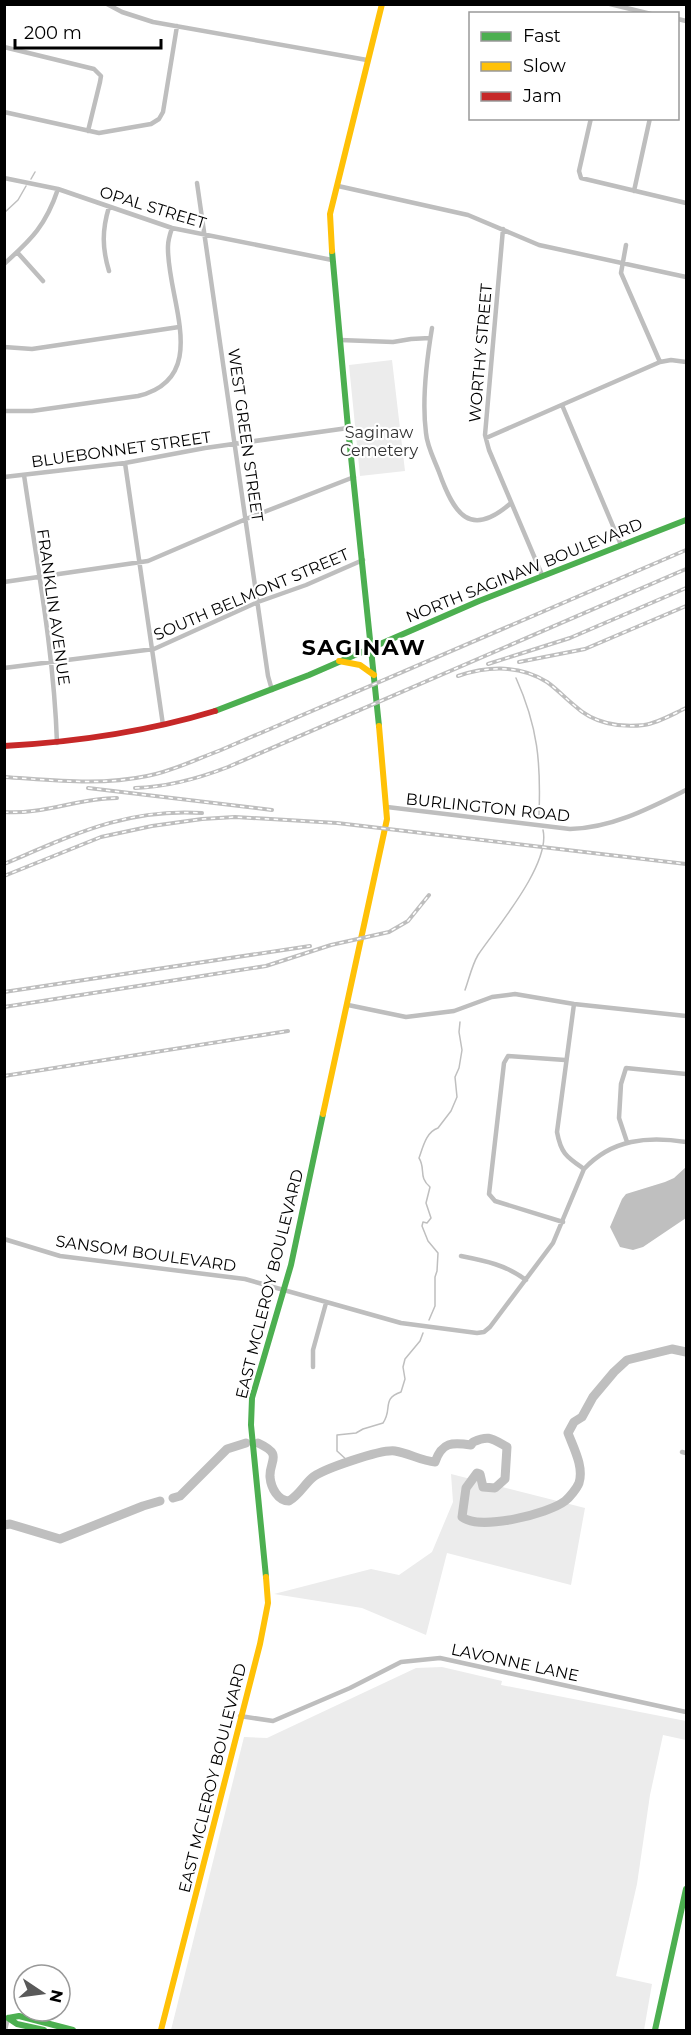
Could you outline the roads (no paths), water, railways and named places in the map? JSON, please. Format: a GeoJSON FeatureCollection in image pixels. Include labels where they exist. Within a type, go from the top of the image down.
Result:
{"type":"FeatureCollection","features":[{"type":"Feature","properties":{"kind":"main road","name":"EAST MCLEROY BOULEVARD"},"geometry":{"type":"LineString","coordinates":[[161,2031],[260,1644],[268,1603],[251,1405],[285,1291],[385,834],[387,807],[348,428],[332,260],[330,214],[382,4]]}},
{"type":"Feature","properties":{"kind":"main road","name":"NORTH SAGINAW BOULEVARD"},"geometry":{"type":"LineString","coordinates":[[4,746],[57,743],[115,735],[216,711],[272,690],[542,575],[687,520]]}},
{"type":"Feature","properties":{"kind":"main road"},"geometry":{"type":"LineString","coordinates":[[339,661],[360,664],[374,675]]}},
{"type":"Feature","properties":{"kind":"main road"},"geometry":{"type":"LineString","coordinates":[[655,2031],[687,1889]]}},
{"type":"Feature","properties":{"kind":"main road"},"geometry":{"type":"LineString","coordinates":[[6,2018],[19,2016],[73,2031]]}},
{"type":"Feature","properties":{"kind":"main road"},"geometry":{"type":"LineString","coordinates":[[6,2018],[17,2024],[44,2031]]}},
{"type":"Feature","properties":{"kind":"street"},"geometry":{"type":"LineString","coordinates":[[107,4],[133,15],[177,26],[368,60]]}},
{"type":"Feature","properties":{"kind":"street"},"geometry":{"type":"LineString","coordinates":[[610,4],[642,12]]}},
{"type":"Feature","properties":{"kind":"street"},"geometry":{"type":"LineString","coordinates":[[4,112],[99,133],[151,124],[163,112],[177,26]]}},
{"type":"Feature","properties":{"kind":"street"},"geometry":{"type":"LineString","coordinates":[[4,47],[88,66],[97,71],[101,76],[88,131]]}},
{"type":"Feature","properties":{"kind":"street"},"geometry":{"type":"LineString","coordinates":[[591,120],[579,171],[583,180],[687,202]]}},
{"type":"Feature","properties":{"kind":"street"},"geometry":{"type":"LineString","coordinates":[[634,190],[650,120]]}},
{"type":"Feature","properties":{"kind":"street","name":"OPAL STREET"},"geometry":{"type":"LineString","coordinates":[[4,178],[58,189],[172,228],[332,260]]}},
{"type":"Feature","properties":{"kind":"street","name":"WEST GREEN STREET"},"geometry":{"type":"LineString","coordinates":[[197,183],[268,676],[272,690]]}},
{"type":"Feature","properties":{"kind":"street"},"geometry":{"type":"LineString","coordinates":[[338,186],[468,215],[539,245],[687,277]]}},
{"type":"Feature","properties":{"kind":"street"},"geometry":{"type":"LineString","coordinates":[[4,264],[45,221],[58,189]]}},
{"type":"Feature","properties":{"kind":"street"},"geometry":{"type":"LineString","coordinates":[[109,207],[103,228],[103,240],[109,271]]}},
{"type":"Feature","properties":{"kind":"street"},"geometry":{"type":"LineString","coordinates":[[4,411],[32,411],[71,406],[151,393],[165,385],[178,365],[181,343],[168,248],[172,228]]}},
{"type":"Feature","properties":{"kind":"street","name":"WORTHY STREET"},"geometry":{"type":"LineString","coordinates":[[503,229],[486,438],[542,575]]}},
{"type":"Feature","properties":{"kind":"street"},"geometry":{"type":"LineString","coordinates":[[626,245],[621,273],[623,281],[660,362]]}},
{"type":"Feature","properties":{"kind":"street"},"geometry":{"type":"LineString","coordinates":[[17,252],[43,281]]}},
{"type":"Feature","properties":{"kind":"street"},"geometry":{"type":"LineString","coordinates":[[4,346],[32,349],[178,327]]}},
{"type":"Feature","properties":{"kind":"street"},"geometry":{"type":"LineString","coordinates":[[432,328],[425,414],[426,434],[441,477],[462,516],[478,521],[499,513],[511,503]]}},
{"type":"Feature","properties":{"kind":"street"},"geometry":{"type":"LineString","coordinates":[[340,340],[393,342],[430,339]]}},
{"type":"Feature","properties":{"kind":"street"},"geometry":{"type":"LineString","coordinates":[[486,438],[660,362],[671,360],[687,362]]}},
{"type":"Feature","properties":{"kind":"street"},"geometry":{"type":"LineString","coordinates":[[562,405],[621,545]]}},
{"type":"Feature","properties":{"kind":"street","name":"BLUEBONNET STREET"},"geometry":{"type":"LineString","coordinates":[[4,477],[125,463],[348,428]]}},
{"type":"Feature","properties":{"kind":"street"},"geometry":{"type":"LineString","coordinates":[[125,463],[164,725]]}},
{"type":"Feature","properties":{"kind":"street","name":"FRANKLIN AVENUE"},"geometry":{"type":"LineString","coordinates":[[24,475],[56,708],[57,743]]}},
{"type":"Feature","properties":{"kind":"street"},"geometry":{"type":"LineString","coordinates":[[4,582],[139,563],[354,477]]}},
{"type":"Feature","properties":{"kind":"street","name":"SOUTH BELMONT STREET"},"geometry":{"type":"LineString","coordinates":[[4,668],[154,649],[258,602],[306,585],[363,560]]}},
{"type":"Feature","properties":{"kind":"street","name":"BURLINGTON ROAD"},"geometry":{"type":"LineString","coordinates":[[387,807],[570,829],[590,829],[614,822],[687,790]]}},
{"type":"Feature","properties":{"kind":"street"},"geometry":{"type":"LineString","coordinates":[[348,1005],[406,1017],[454,1011],[492,997],[515,994],[574,1004],[687,1016]]}},
{"type":"Feature","properties":{"kind":"street"},"geometry":{"type":"LineString","coordinates":[[574,1004],[557,1132],[560,1146],[567,1157],[585,1169],[604,1151],[627,1142],[654,1140],[687,1142]]}},
{"type":"Feature","properties":{"kind":"street"},"geometry":{"type":"LineString","coordinates":[[563,1222],[495,1201],[489,1194],[504,1063],[508,1056],[566,1060]]}},
{"type":"Feature","properties":{"kind":"street"},"geometry":{"type":"LineString","coordinates":[[627,1142],[619,1118],[621,1084],[626,1068],[687,1074]]}},
{"type":"Feature","properties":{"kind":"street","name":"SANSOM BOULEVARD"},"geometry":{"type":"LineString","coordinates":[[4,1239],[60,1256],[228,1276],[401,1323],[477,1333],[484,1332],[490,1327],[554,1243],[585,1169]]}},
{"type":"Feature","properties":{"kind":"street"},"geometry":{"type":"LineString","coordinates":[[461,1256],[490,1262],[512,1270],[526,1280]]}},
{"type":"Feature","properties":{"kind":"street"},"geometry":{"type":"LineString","coordinates":[[312,1367],[313,1350],[326,1303]]}},
{"type":"Feature","properties":{"kind":"street","name":"LAVONNE LANE"},"geometry":{"type":"LineString","coordinates":[[240,1716],[273,1721],[350,1688],[401,1662],[440,1659],[687,1712]]}},
{"type":"Feature","properties":{"kind":"street"},"geometry":{"type":"LineString","coordinates":[[5,2031],[6,2018]]}},
{"type":"Feature","properties":{"kind":"waterway"},"geometry":{"type":"LineString","coordinates":[[31,179],[35,172]]}},
{"type":"Feature","properties":{"kind":"waterway"},"geometry":{"type":"LineString","coordinates":[[4,213],[18,200],[26,186]]}},
{"type":"Feature","properties":{"kind":"waterway"},"geometry":{"type":"LineString","coordinates":[[516,678],[529,713],[536,745],[539,815]]}},
{"type":"Feature","properties":{"kind":"waterway"},"geometry":{"type":"LineString","coordinates":[[465,990],[478,955],[521,895],[531,877],[539,860],[543,844],[543,830]]}},
{"type":"Feature","properties":{"kind":"waterway"},"geometry":{"type":"LineString","coordinates":[[429,1320],[435,1306],[438,1253],[428,1241],[422,1226],[423,1222],[427,1223],[431,1218],[426,1203],[430,1187],[424,1180],[419,1158],[428,1136],[438,1128],[451,1111],[457,1097],[455,1077],[462,1050],[460,1022]]}},
{"type":"Feature","properties":{"kind":"waterway"},"geometry":{"type":"LineString","coordinates":[[349,1462],[337,1451],[337,1435],[356,1433],[383,1423],[389,1401],[401,1392],[405,1379],[403,1367],[405,1359],[420,1341],[423,1333]]}},
{"type":"Feature","properties":{"kind":"waterway"},"geometry":{"type":"LineString","coordinates":[[258,1443],[271,1451],[273,1455],[270,1471],[272,1485],[278,1496],[289,1501],[318,1474],[352,1460],[395,1451],[435,1462],[441,1450],[448,1445],[471,1445],[483,1439],[497,1441],[507,1447],[505,1479],[495,1488],[483,1487],[480,1474],[477,1473],[466,1488],[462,1517],[471,1521],[483,1522],[514,1519],[556,1506],[565,1501],[575,1490],[579,1483],[580,1471],[578,1458],[568,1433],[574,1422],[582,1417],[593,1397],[614,1372],[627,1360],[672,1349],[686,1352]]}},
{"type":"Feature","properties":{"kind":"waterway"},"geometry":{"type":"LineString","coordinates":[[173,1498],[180,1496],[227,1449],[246,1443]]}},
{"type":"Feature","properties":{"kind":"waterway"},"geometry":{"type":"LineString","coordinates":[[4,1525],[10,1524],[60,1539],[160,1501]]}},
{"type":"Feature","properties":{"kind":"railway"},"geometry":{"type":"LineString","coordinates":[[4,777],[94,782],[129,779],[166,771],[221,750],[686,550]]}},
{"type":"Feature","properties":{"kind":"railway"},"geometry":{"type":"LineString","coordinates":[[135,788],[182,782],[228,767],[686,569]]}},
{"type":"Feature","properties":{"kind":"railway"},"geometry":{"type":"LineString","coordinates":[[488,664],[570,638],[686,588]]}},
{"type":"Feature","properties":{"kind":"railway"},"geometry":{"type":"LineString","coordinates":[[519,662],[585,649],[686,606]]}},
{"type":"Feature","properties":{"kind":"railway"},"geometry":{"type":"LineString","coordinates":[[458,676],[492,669],[526,672],[547,682],[590,717],[616,725],[649,724],[686,708]]}},
{"type":"Feature","properties":{"kind":"railway"},"geometry":{"type":"LineString","coordinates":[[88,788],[272,810]]}},
{"type":"Feature","properties":{"kind":"railway"},"geometry":{"type":"LineString","coordinates":[[4,812],[32,811],[117,798]]}},
{"type":"Feature","properties":{"kind":"railway"},"geometry":{"type":"LineString","coordinates":[[4,864],[77,834],[124,819],[149,815],[202,813]]}},
{"type":"Feature","properties":{"kind":"railway"},"geometry":{"type":"LineString","coordinates":[[4,876],[101,837],[152,826],[235,817],[337,823],[686,864]]}},
{"type":"Feature","properties":{"kind":"railway"},"geometry":{"type":"LineString","coordinates":[[4,1007],[266,966],[331,945],[389,932],[408,921],[429,895]]}},
{"type":"Feature","properties":{"kind":"railway"},"geometry":{"type":"LineString","coordinates":[[4,992],[310,946]]}},
{"type":"Feature","properties":{"kind":"railway"},"geometry":{"type":"LineString","coordinates":[[4,1076],[288,1031]]}},
{"type":"Feature","properties":{"kind":"district","name":"SAGINAW"},"geometry":{"type":"Point","coordinates":[364,647]}},
{"type":"Feature","properties":{"kind":"park label","name":"Saginaw Cemetery"},"geometry":{"type":"Point","coordinates":[379,441]}}]}
